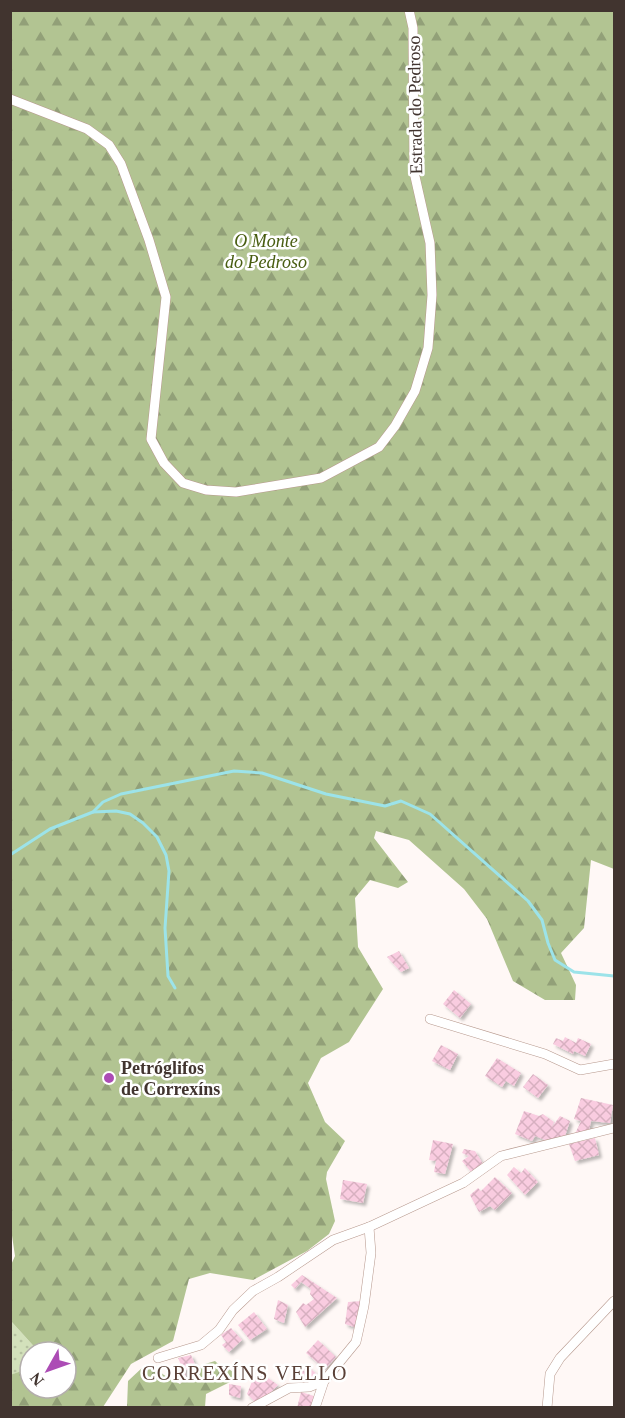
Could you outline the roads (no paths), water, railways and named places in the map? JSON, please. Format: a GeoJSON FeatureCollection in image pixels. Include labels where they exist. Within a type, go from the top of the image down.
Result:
{"type":"FeatureCollection","features":[{"type":"Feature","properties":{"kind":"street","name":"Estrada do Pedroso"},"geometry":{"type":"LineString","coordinates":[[10,99],[87,129],[109,145],[121,164],[149,240],[166,297],[151,439],[164,463],[183,483],[206,490],[236,492],[321,478],[379,447],[395,426],[415,391],[428,348],[432,295],[430,243],[414,172],[413,28],[409,10]]}},
{"type":"Feature","properties":{"kind":"street"},"geometry":{"type":"LineString","coordinates":[[430,1019],[544,1054],[580,1070],[615,1064]]}},
{"type":"Feature","properties":{"kind":"street"},"geometry":{"type":"LineString","coordinates":[[158,1358],[201,1345],[219,1330],[233,1310],[253,1291],[333,1240],[369,1227],[463,1184],[501,1156],[615,1128]]}},
{"type":"Feature","properties":{"kind":"street"},"geometry":{"type":"LineString","coordinates":[[315,1407],[324,1381],[356,1342],[364,1306],[371,1253],[369,1227]]}},
{"type":"Feature","properties":{"kind":"street"},"geometry":{"type":"LineString","coordinates":[[547,1407],[550,1374],[560,1358],[615,1301]]}},
{"type":"Feature","properties":{"kind":"street"},"geometry":{"type":"LineString","coordinates":[[252,1407],[261,1405],[289,1388],[309,1387],[324,1381]]}},
{"type":"Feature","properties":{"kind":"waterway"},"geometry":{"type":"LineString","coordinates":[[10,855],[50,829],[93,812],[103,802],[121,794],[234,771],[262,773],[326,794],[385,806],[401,801],[430,814],[528,901],[542,920],[555,960],[574,972],[614,976]]}},
{"type":"Feature","properties":{"kind":"waterway"},"geometry":{"type":"LineString","coordinates":[[93,812],[116,811],[130,814],[157,837],[166,855],[169,871],[165,928],[168,976],[175,988]]}},
{"type":"Feature","properties":{"kind":"place","name":"Petróglifos de Correxíns"},"geometry":{"type":"Point","coordinates":[109,1078]}},
{"type":"Feature","properties":{"kind":"district","name":"CORREXÍNS VELLO"},"geometry":{"type":"Point","coordinates":[245,1373]}},
{"type":"Feature","properties":{"kind":"park label","name":"O Monte do Pedroso"},"geometry":{"type":"Point","coordinates":[266,251]}}]}
